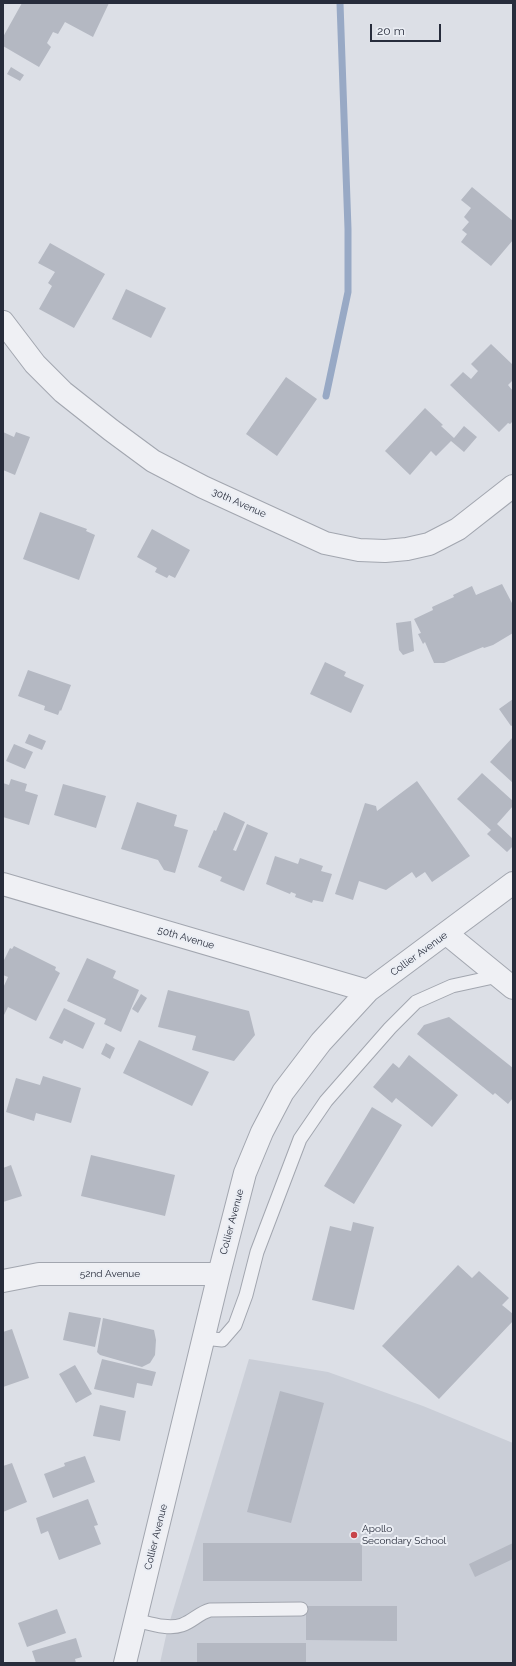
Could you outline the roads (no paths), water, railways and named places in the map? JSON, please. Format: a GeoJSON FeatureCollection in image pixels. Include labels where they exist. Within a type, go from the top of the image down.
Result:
{"type":"FeatureCollection","features":[{"type":"Feature","properties":{"kind":"street","name":"30th Avenue"},"geometry":{"type":"LineString","coordinates":[[3,322],[35,364],[63,392],[153,461],[203,487],[325,542],[359,550],[385,551],[407,549],[429,544],[458,529],[513,486]]}},
{"type":"Feature","properties":{"kind":"street","name":"Collier Avenue"},"geometry":{"type":"LineString","coordinates":[[125,1663],[204,1338],[218,1274],[245,1173],[262,1132],[283,1092],[321,1042],[368,991],[448,934],[513,883]]}},
{"type":"Feature","properties":{"kind":"street","name":"50th Avenue"},"geometry":{"type":"LineString","coordinates":[[3,884],[368,991]]}},
{"type":"Feature","properties":{"kind":"street"},"geometry":{"type":"LineString","coordinates":[[448,934],[506,982]]}},
{"type":"Feature","properties":{"kind":"street","name":"52nd Avenue"},"geometry":{"type":"LineString","coordinates":[[3,1281],[39,1274],[218,1274]]}},
{"type":"Feature","properties":{"kind":"lane"},"geometry":{"type":"LineString","coordinates":[[204,1338],[222,1340],[235,1325],[246,1295],[257,1252],[300,1140],[326,1101],[390,1028],[416,1002],[452,986],[506,982]]}},
{"type":"Feature","properties":{"kind":"lane"},"geometry":{"type":"LineString","coordinates":[[135,1620],[168,1627],[181,1626],[201,1613],[210,1610],[301,1609]]}},
{"type":"Feature","properties":{"kind":"waterway"},"geometry":{"type":"LineString","coordinates":[[326,396],[348,292],[348,229],[340,3]]}},
{"type":"Feature","properties":{"kind":"place","name":"Apollo Secondary School"},"geometry":{"type":"Point","coordinates":[354,1535]}}]}
